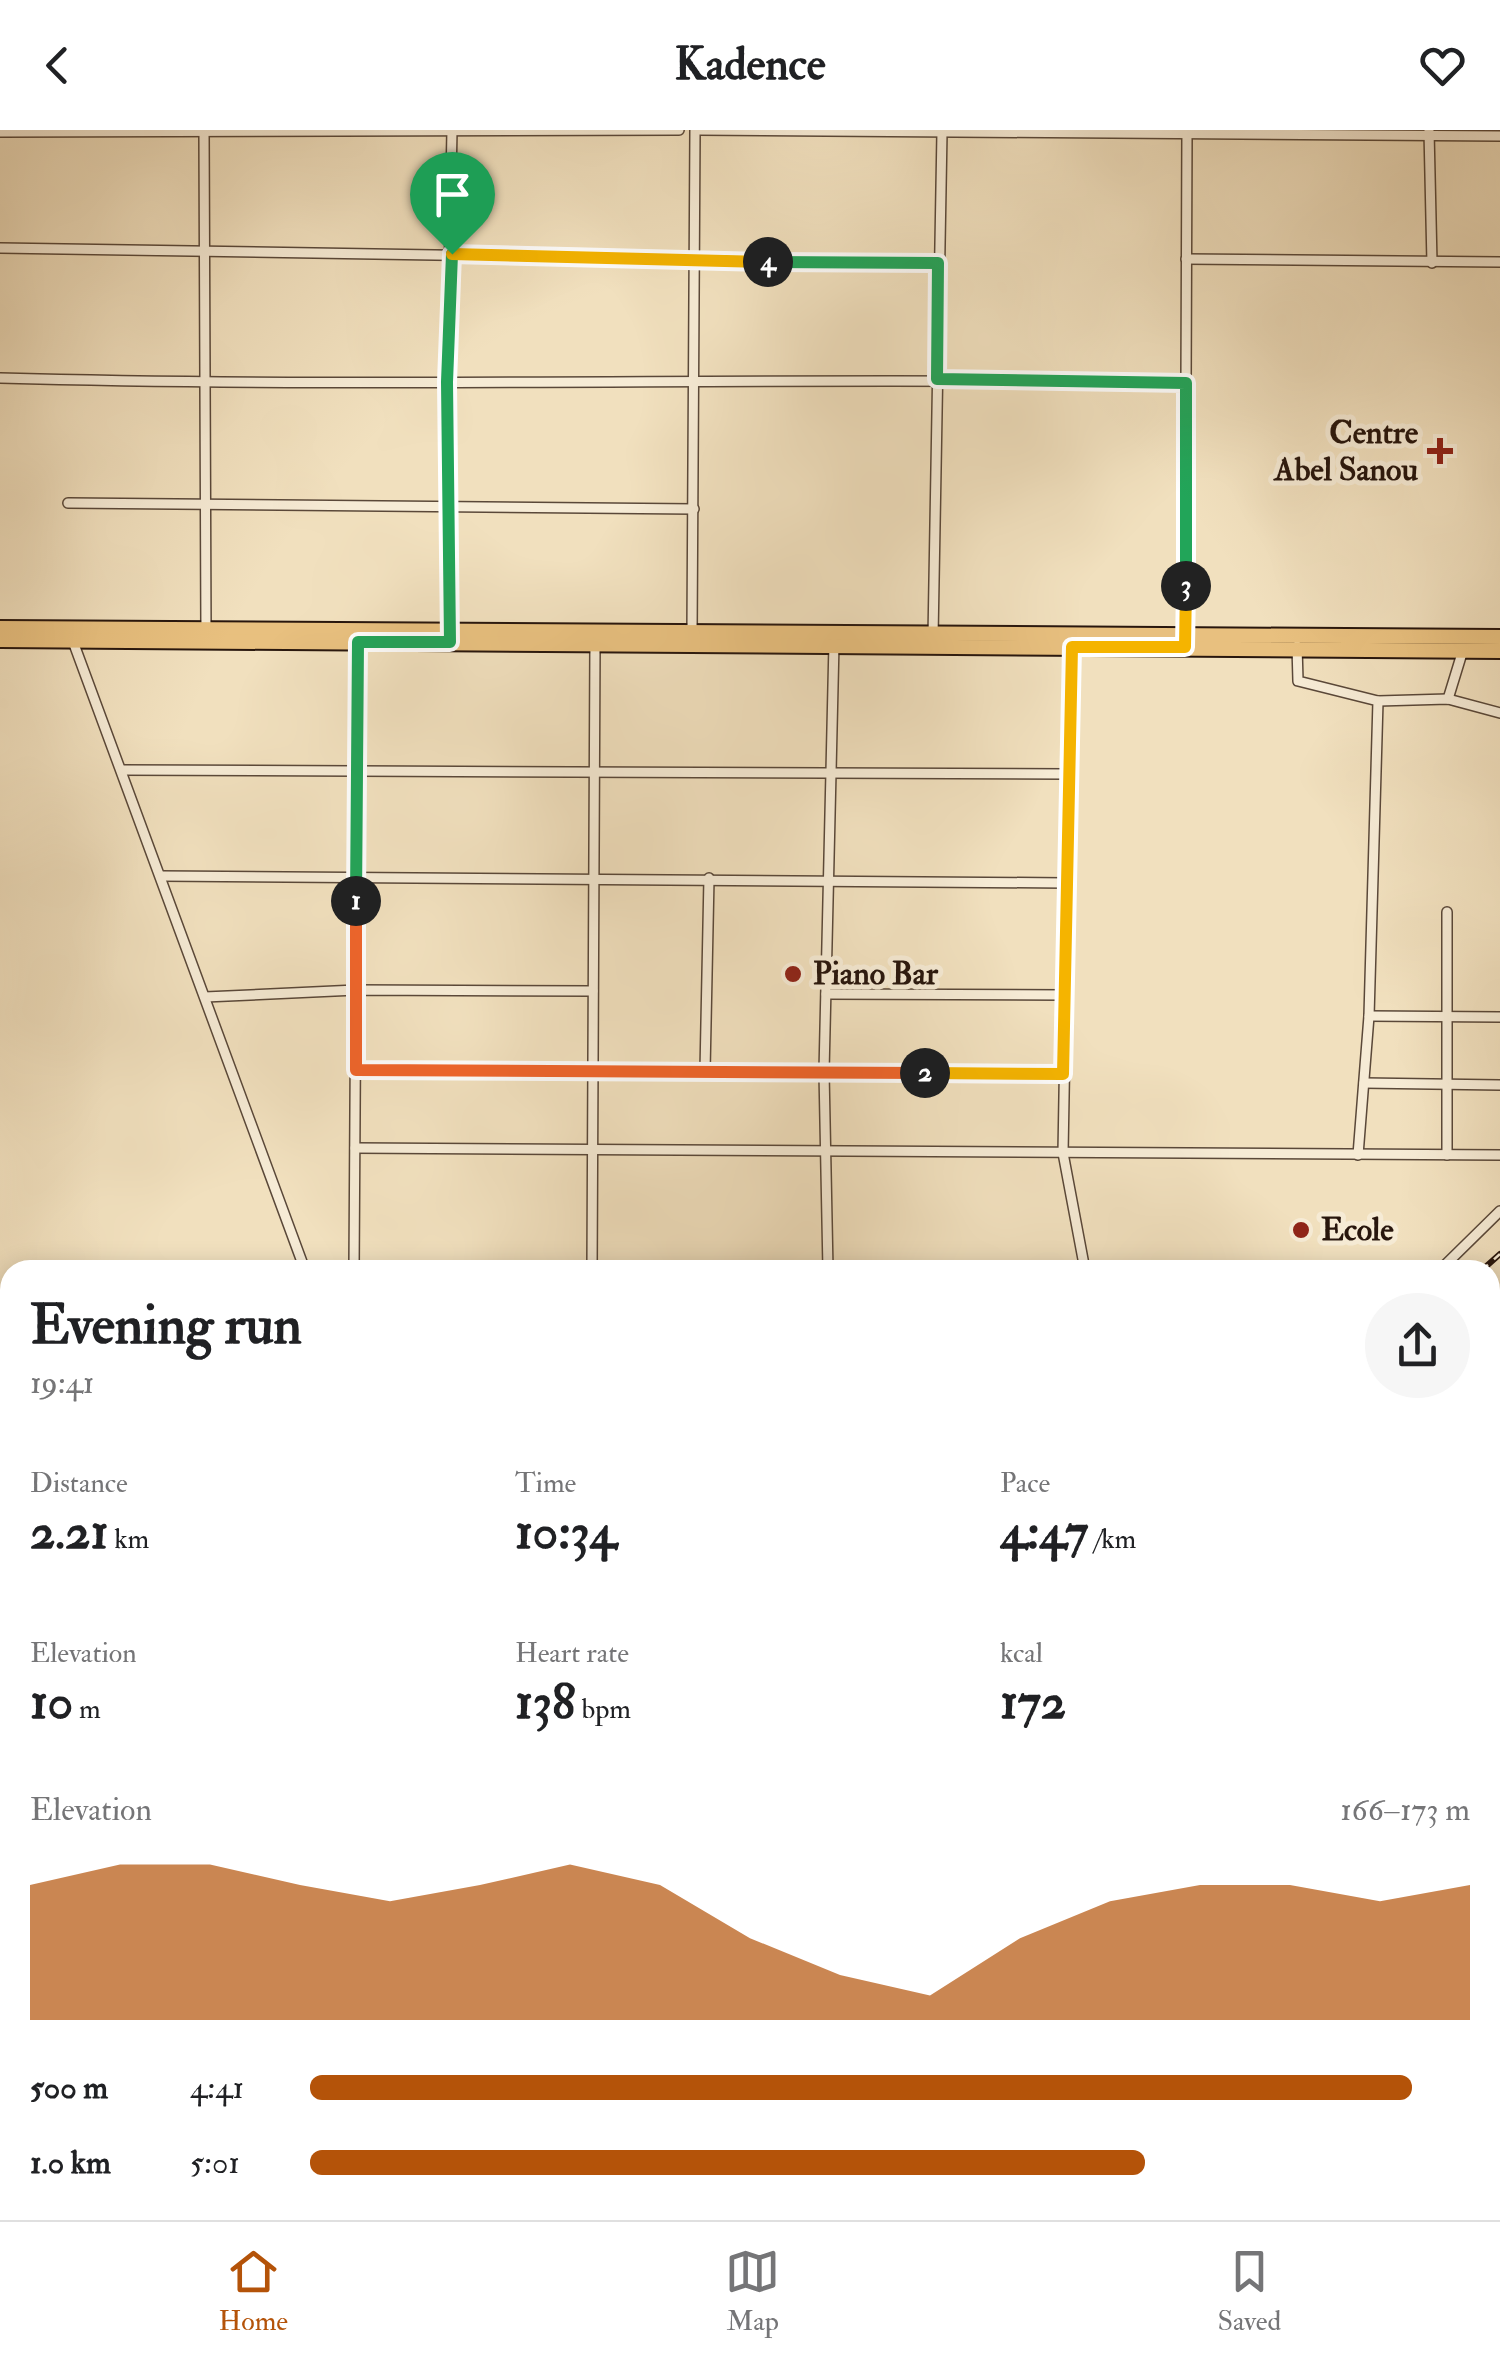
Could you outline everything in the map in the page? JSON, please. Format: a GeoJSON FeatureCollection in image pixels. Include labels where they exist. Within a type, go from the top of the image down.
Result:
{"type":"FeatureCollection","features":[{"type":"Feature","properties":{"kind":"main road"},"geometry":{"type":"LineString","coordinates":[[0,628],[71,634],[206,636],[1463,644],[1500,651]]}},
{"type":"Feature","properties":{"kind":"main road"},"geometry":{"type":"LineString","coordinates":[[0,640],[71,634]]}},
{"type":"Feature","properties":{"kind":"main road"},"geometry":{"type":"LineString","coordinates":[[1463,644],[1500,637]]}},
{"type":"Feature","properties":{"kind":"main road"},"geometry":{"type":"LineString","coordinates":[[934,640],[1072,647],[1185,642]]}},
{"type":"Feature","properties":{"kind":"street"},"geometry":{"type":"LineString","coordinates":[[0,132],[679,130]]}},
{"type":"Feature","properties":{"kind":"street"},"geometry":{"type":"LineString","coordinates":[[692,640],[697,130],[1429,132],[1500,136]]}},
{"type":"Feature","properties":{"kind":"street"},"geometry":{"type":"LineString","coordinates":[[204,131],[206,636]]}},
{"type":"Feature","properties":{"kind":"street"},"geometry":{"type":"LineString","coordinates":[[450,637],[447,382],[452,131]]}},
{"type":"Feature","properties":{"kind":"street"},"geometry":{"type":"LineString","coordinates":[[934,640],[942,132]]}},
{"type":"Feature","properties":{"kind":"street"},"geometry":{"type":"LineString","coordinates":[[1429,132],[1432,263]]}},
{"type":"Feature","properties":{"kind":"street"},"geometry":{"type":"LineString","coordinates":[[1185,642],[1187,133]]}},
{"type":"Feature","properties":{"kind":"street"},"geometry":{"type":"LineString","coordinates":[[0,248],[938,263]]}},
{"type":"Feature","properties":{"kind":"street"},"geometry":{"type":"LineString","coordinates":[[1186,259],[1500,262]]}},
{"type":"Feature","properties":{"kind":"street"},"geometry":{"type":"LineString","coordinates":[[0,378],[204,384],[692,384],[937,379],[1186,383]]}},
{"type":"Feature","properties":{"kind":"street"},"geometry":{"type":"LineString","coordinates":[[68,503],[694,509]]}},
{"type":"Feature","properties":{"kind":"street"},"geometry":{"type":"LineString","coordinates":[[71,634],[301,1260]]}},
{"type":"Feature","properties":{"kind":"street"},"geometry":{"type":"LineString","coordinates":[[354,1260],[358,636]]}},
{"type":"Feature","properties":{"kind":"street"},"geometry":{"type":"LineString","coordinates":[[592,1260],[596,640]]}},
{"type":"Feature","properties":{"kind":"street"},"geometry":{"type":"LineString","coordinates":[[828,1260],[824,1072],[834,640]]}},
{"type":"Feature","properties":{"kind":"street"},"geometry":{"type":"LineString","coordinates":[[1297,643],[1298,681],[1378,701],[1448,699],[1500,713]]}},
{"type":"Feature","properties":{"kind":"street"},"geometry":{"type":"LineString","coordinates":[[1448,699],[1463,644]]}},
{"type":"Feature","properties":{"kind":"street"},"geometry":{"type":"LineString","coordinates":[[1072,647],[1063,1153],[1083,1260]]}},
{"type":"Feature","properties":{"kind":"street"},"geometry":{"type":"LineString","coordinates":[[1358,1155],[1369,1016],[1378,701]]}},
{"type":"Feature","properties":{"kind":"street"},"geometry":{"type":"LineString","coordinates":[[122,770],[1067,774]]}},
{"type":"Feature","properties":{"kind":"street"},"geometry":{"type":"LineString","coordinates":[[161,876],[1065,883]]}},
{"type":"Feature","properties":{"kind":"street"},"geometry":{"type":"LineString","coordinates":[[705,1071],[709,878]]}},
{"type":"Feature","properties":{"kind":"street"},"geometry":{"type":"LineString","coordinates":[[1447,1155],[1448,912]]}},
{"type":"Feature","properties":{"kind":"street"},"geometry":{"type":"LineString","coordinates":[[205,997],[356,990],[593,991]]}},
{"type":"Feature","properties":{"kind":"street"},"geometry":{"type":"LineString","coordinates":[[826,994],[1064,995]]}},
{"type":"Feature","properties":{"kind":"street"},"geometry":{"type":"LineString","coordinates":[[1369,1016],[1500,1018]]}},
{"type":"Feature","properties":{"kind":"street"},"geometry":{"type":"LineString","coordinates":[[356,1070],[1063,1074]]}},
{"type":"Feature","properties":{"kind":"street"},"geometry":{"type":"LineString","coordinates":[[1364,1083],[1500,1084]]}},
{"type":"Feature","properties":{"kind":"street"},"geometry":{"type":"LineString","coordinates":[[355,1148],[1500,1155]]}},
{"type":"Feature","properties":{"kind":"street"},"geometry":{"type":"LineString","coordinates":[[1450,1260],[1500,1211]]}},
{"type":"Feature","properties":{"kind":"railway"},"geometry":{"type":"LineString","coordinates":[[1493,1260],[1500,1254]]}},
{"type":"Feature","properties":{"kind":"place","name":"Centre Abel Sanou"},"geometry":{"type":"Point","coordinates":[1440,451]}},
{"type":"Feature","properties":{"kind":"place","name":"Piano Bar"},"geometry":{"type":"Point","coordinates":[793,974]}},
{"type":"Feature","properties":{"kind":"place","name":"Ecole"},"geometry":{"type":"Point","coordinates":[1301,1230]}},
{"type":"Feature","properties":{"kind":"route"},"geometry":{"type":"LineString","coordinates":[[452,254],[938,263],[937,379],[1186,383],[1185,647],[1072,647],[1063,1074],[356,1070],[358,642],[450,642],[447,382],[452,254]]}}]}
